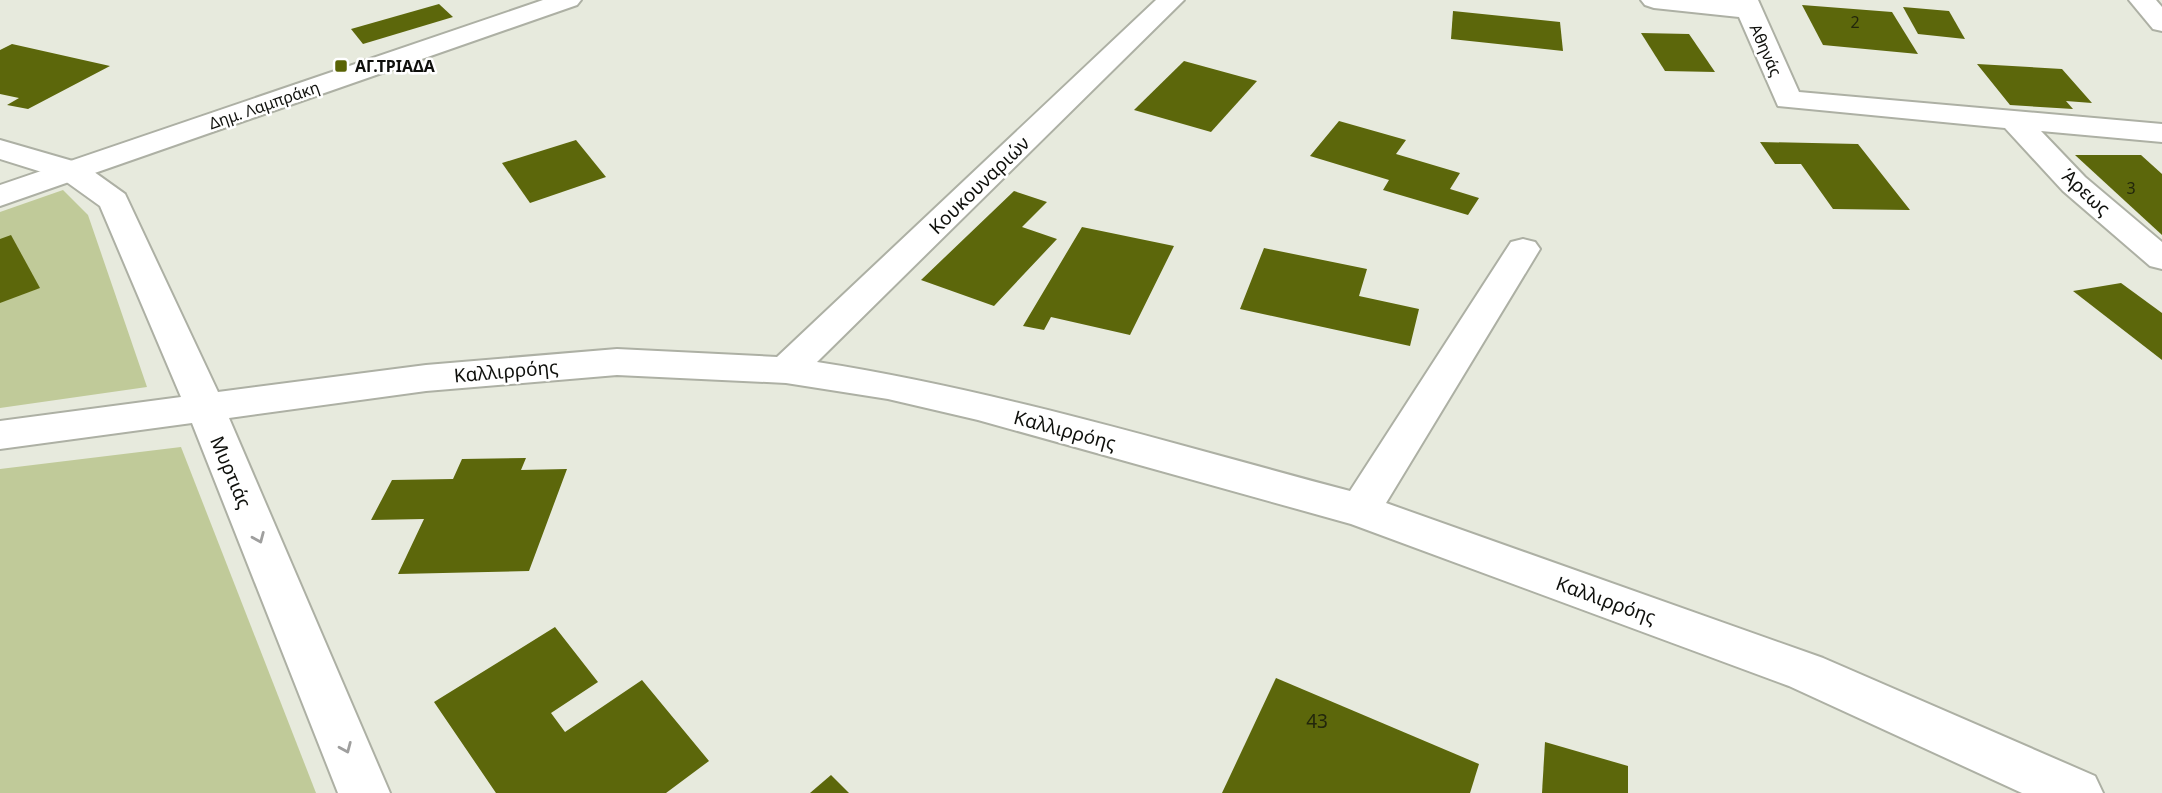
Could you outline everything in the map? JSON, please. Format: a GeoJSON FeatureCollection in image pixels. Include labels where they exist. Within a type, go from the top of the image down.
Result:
{"type":"FeatureCollection","features":[{"type":"Feature","properties":{"kind":"street","name":"Δημ. Λαμπράκη"},"geometry":{"type":"LineString","coordinates":[[0,196],[568,0]]}},
{"type":"Feature","properties":{"kind":"street","name":"Κουκουναριών"},"geometry":{"type":"LineString","coordinates":[[786,370],[1171,0]]}},
{"type":"Feature","properties":{"kind":"street"},"geometry":{"type":"LineString","coordinates":[[1654,0],[1746,5]]}},
{"type":"Feature","properties":{"kind":"street"},"geometry":{"type":"LineString","coordinates":[[2142,0],[2162,23]]}},
{"type":"Feature","properties":{"kind":"street","name":"Αθηνάς"},"geometry":{"type":"LineString","coordinates":[[1746,5],[1788,100],[2014,120]]}},
{"type":"Feature","properties":{"kind":"street"},"geometry":{"type":"LineString","coordinates":[[2014,120],[2162,133]]}},
{"type":"Feature","properties":{"kind":"street","name":"Άρεως"},"geometry":{"type":"LineString","coordinates":[[2014,120],[2074,184],[2162,259]]}},
{"type":"Feature","properties":{"kind":"street","name":"Μυρτιάς"},"geometry":{"type":"LineString","coordinates":[[0,149],[72,171],[114,201],[205,407],[364,793]]}},
{"type":"Feature","properties":{"kind":"street"},"geometry":{"type":"LineString","coordinates":[[1360,510],[1523,249]]}},
{"type":"Feature","properties":{"kind":"street","name":"Καλλιρρόης"},"geometry":{"type":"LineString","coordinates":[[0,435],[426,378],[617,362],[786,370],[888,386],[978,406],[1360,510],[1805,672],[2077,793]]}},
{"type":"Feature","properties":{"kind":"green space"},"geometry":{"type":"Polygon","coordinates":[[[63,190],[88,215],[147,387],[0,408],[0,212],[63,190]]]}},
{"type":"Feature","properties":{"kind":"green space"},"geometry":{"type":"Polygon","coordinates":[[[181,447],[316,793],[0,793],[0,469],[181,447]]]}},
{"type":"Feature","properties":{"kind":"building"},"geometry":{"type":"Polygon","coordinates":[[[439,4],[453,17],[363,44],[351,29],[439,4]]]}},
{"type":"Feature","properties":{"kind":"building"},"geometry":{"type":"Polygon","coordinates":[[[1802,5],[1892,12],[1918,54],[1823,45],[1802,5]]]}},
{"type":"Feature","properties":{"kind":"building"},"geometry":{"type":"Polygon","coordinates":[[[1903,7],[1949,11],[1965,39],[1918,34],[1903,7]]]}},
{"type":"Feature","properties":{"kind":"building"},"geometry":{"type":"Polygon","coordinates":[[[1453,11],[1560,22],[1563,51],[1451,39],[1453,11]]]}},
{"type":"Feature","properties":{"kind":"building"},"geometry":{"type":"Polygon","coordinates":[[[1641,33],[1689,34],[1715,72],[1665,71],[1641,33]]]}},
{"type":"Feature","properties":{"kind":"building"},"geometry":{"type":"Polygon","coordinates":[[[12,44],[110,66],[28,109],[7,105],[19,98],[0,94],[0,50],[12,44]]]}},
{"type":"Feature","properties":{"kind":"building"},"geometry":{"type":"Polygon","coordinates":[[[1184,61],[1257,81],[1211,132],[1134,110],[1184,61]]]}},
{"type":"Feature","properties":{"kind":"building"},"geometry":{"type":"Polygon","coordinates":[[[1977,64],[2062,69],[2092,103],[2066,101],[2073,109],[2010,105],[1977,64]]]}},
{"type":"Feature","properties":{"kind":"building"},"geometry":{"type":"Polygon","coordinates":[[[1339,121],[1406,140],[1396,154],[1460,173],[1450,189],[1479,198],[1468,215],[1383,190],[1389,180],[1310,156],[1339,121]]]}},
{"type":"Feature","properties":{"kind":"building"},"geometry":{"type":"Polygon","coordinates":[[[576,140],[606,177],[530,203],[502,163],[576,140]]]}},
{"type":"Feature","properties":{"kind":"building"},"geometry":{"type":"Polygon","coordinates":[[[1760,142],[1858,144],[1910,210],[1833,209],[1801,164],[1775,164],[1760,142]]]}},
{"type":"Feature","properties":{"kind":"building"},"geometry":{"type":"Polygon","coordinates":[[[2075,155],[2141,155],[2162,174],[2162,235],[2075,155]]]}},
{"type":"Feature","properties":{"kind":"building"},"geometry":{"type":"Polygon","coordinates":[[[1014,191],[1047,202],[1022,227],[1057,239],[994,306],[921,280],[1014,191]]]}},
{"type":"Feature","properties":{"kind":"building"},"geometry":{"type":"Polygon","coordinates":[[[1082,227],[1174,246],[1130,335],[1051,317],[1044,330],[1023,326],[1082,227]]]}},
{"type":"Feature","properties":{"kind":"building"},"geometry":{"type":"Polygon","coordinates":[[[11,235],[40,288],[0,303],[0,239],[11,235]]]}},
{"type":"Feature","properties":{"kind":"building"},"geometry":{"type":"Polygon","coordinates":[[[1264,248],[1367,269],[1359,296],[1419,309],[1410,346],[1240,309],[1264,248]]]}},
{"type":"Feature","properties":{"kind":"building"},"geometry":{"type":"Polygon","coordinates":[[[2121,283],[2162,313],[2162,360],[2073,291],[2121,283]]]}},
{"type":"Feature","properties":{"kind":"building"},"geometry":{"type":"Polygon","coordinates":[[[526,458],[521,470],[567,469],[529,571],[398,574],[424,519],[371,520],[392,480],[453,479],[462,459],[526,458]]]}},
{"type":"Feature","properties":{"kind":"building"},"geometry":{"type":"Polygon","coordinates":[[[555,627],[598,682],[551,713],[565,732],[642,680],[709,761],[666,793],[496,793],[434,702],[555,627]]]}},
{"type":"Feature","properties":{"kind":"building"},"geometry":{"type":"Polygon","coordinates":[[[1276,678],[1479,764],[1470,793],[1222,793],[1276,678]]]}},
{"type":"Feature","properties":{"kind":"building"},"geometry":{"type":"Polygon","coordinates":[[[1545,742],[1628,766],[1628,793],[1542,793],[1545,742]]]}},
{"type":"Feature","properties":{"kind":"building"},"geometry":{"type":"Polygon","coordinates":[[[831,775],[849,793],[810,793],[831,775]]]}},
{"type":"Feature","properties":{"kind":"place","name":"ΑΓ.ΤΡΙΑΔΑ"},"geometry":{"type":"Point","coordinates":[341,66]}}]}
